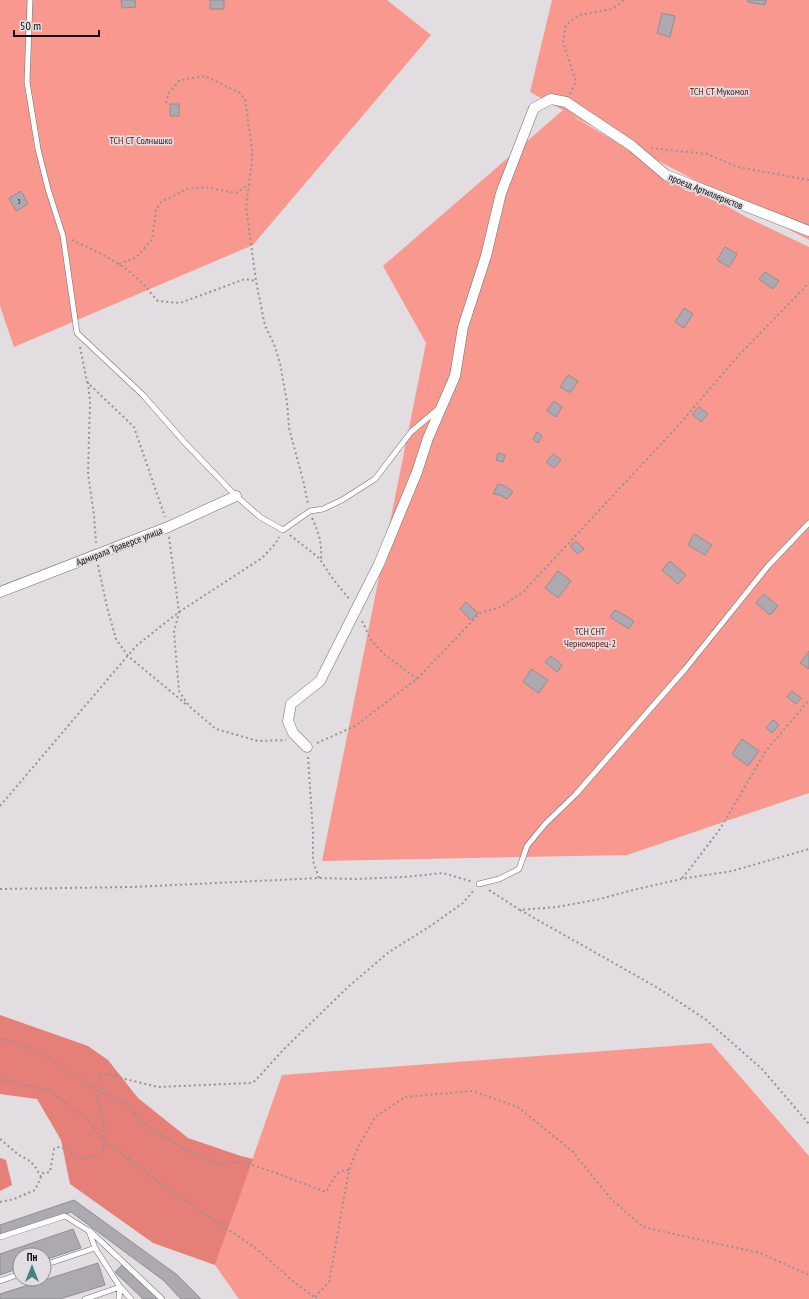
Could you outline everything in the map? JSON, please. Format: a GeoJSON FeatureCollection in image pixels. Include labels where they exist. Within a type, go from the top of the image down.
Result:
{"type":"FeatureCollection","features":[{"type":"Feature","properties":{"kind":"street","name":"проезд Артиллеристов"},"geometry":{"type":"LineString","coordinates":[[443,405],[455,376],[463,328],[486,256],[501,193],[534,108],[551,99],[566,102],[632,146],[666,175],[809,231]]}},
{"type":"Feature","properties":{"kind":"street"},"geometry":{"type":"LineString","coordinates":[[307,747],[293,733],[288,721],[290,704],[320,680],[356,610],[379,564],[417,472],[428,438],[443,405]]}},
{"type":"Feature","properties":{"kind":"street","name":"Адмирала Траверсе улица"},"geometry":{"type":"LineString","coordinates":[[0,592],[168,527],[236,496]]}},
{"type":"Feature","properties":{"kind":"lane"},"geometry":{"type":"LineString","coordinates":[[30,0],[27,82],[38,149],[48,189],[63,236],[76,333],[143,395],[186,444],[236,496],[260,517],[283,530],[309,511],[323,509],[342,500],[375,479],[412,432],[443,405]]}},
{"type":"Feature","properties":{"kind":"lane"},"geometry":{"type":"LineString","coordinates":[[479,884],[499,879],[519,869],[527,846],[545,824],[576,794],[676,680],[768,566],[809,523]]}},
{"type":"Feature","properties":{"kind":"lane"},"geometry":{"type":"LineString","coordinates":[[0,1237],[65,1216],[89,1231],[162,1299]]}},
{"type":"Feature","properties":{"kind":"lane"},"geometry":{"type":"LineString","coordinates":[[89,1231],[96,1248],[120,1287],[131,1299]]}},
{"type":"Feature","properties":{"kind":"lane"},"geometry":{"type":"LineString","coordinates":[[52,1262],[96,1248]]}},
{"type":"Feature","properties":{"kind":"lane"},"geometry":{"type":"LineString","coordinates":[[0,1281],[12,1277]]}},
{"type":"Feature","properties":{"kind":"lane"},"geometry":{"type":"LineString","coordinates":[[85,1299],[120,1287]]}},
{"type":"Feature","properties":{"kind":"lane"},"geometry":{"type":"LineString","coordinates":[[119,1299],[120,1287]]}},
{"type":"Feature","properties":{"kind":"path"},"geometry":{"type":"LineString","coordinates":[[566,102],[576,81],[563,42],[566,25],[579,15],[612,9],[624,0]]}},
{"type":"Feature","properties":{"kind":"path"},"geometry":{"type":"LineString","coordinates":[[166,102],[168,94],[180,80],[205,76],[240,93],[245,99],[252,149],[252,161],[246,207],[256,281],[266,326],[280,363],[287,402],[289,428],[304,484],[309,511],[319,532],[322,546],[321,561]]}},
{"type":"Feature","properties":{"kind":"path"},"geometry":{"type":"LineString","coordinates":[[632,146],[707,154],[738,167],[809,180]]}},
{"type":"Feature","properties":{"kind":"path"},"geometry":{"type":"LineString","coordinates":[[119,264],[137,257],[152,239],[156,210],[161,202],[187,189],[204,187],[236,193],[248,185]]}},
{"type":"Feature","properties":{"kind":"path"},"geometry":{"type":"LineString","coordinates":[[63,236],[119,264],[140,280],[158,301],[180,303],[245,279],[256,281]]}},
{"type":"Feature","properties":{"kind":"path"},"geometry":{"type":"LineString","coordinates":[[319,878],[313,861],[313,833],[307,747],[355,726],[417,679],[480,614],[501,607],[523,592],[677,427],[738,356],[809,283]]}},
{"type":"Feature","properties":{"kind":"path"},"geometry":{"type":"LineString","coordinates":[[76,333],[88,382],[134,427],[168,527],[179,612],[174,632],[179,691],[190,707],[216,729],[258,741],[290,740]]}},
{"type":"Feature","properties":{"kind":"path"},"geometry":{"type":"LineString","coordinates":[[0,806],[136,646],[179,612],[262,558],[276,543],[283,530],[311,550],[321,561],[333,579],[346,594],[366,628],[371,640],[385,655],[417,679]]}},
{"type":"Feature","properties":{"kind":"path"},"geometry":{"type":"LineString","coordinates":[[681,879],[720,829],[765,752],[809,700]]}},
{"type":"Feature","properties":{"kind":"path"},"geometry":{"type":"LineString","coordinates":[[520,910],[557,907],[593,901],[681,879],[732,871],[809,849]]}},
{"type":"Feature","properties":{"kind":"path"},"geometry":{"type":"LineString","coordinates":[[0,889],[133,887],[319,878],[355,879],[404,877],[443,873],[479,884],[520,910],[658,988],[705,1019],[762,1069],[809,1124]]}},
{"type":"Feature","properties":{"kind":"path"},"geometry":{"type":"LineString","coordinates":[[0,1202],[14,1199],[35,1190],[44,1173],[50,1172],[54,1149],[59,1147],[63,1148],[76,1157],[88,1159],[102,1153],[105,1142],[101,1112],[97,1101],[102,1088],[99,1078],[100,1075],[109,1074],[158,1087],[250,1084],[255,1081],[283,1050],[348,987],[389,952],[429,928],[463,903],[479,884]]}},
{"type":"Feature","properties":{"kind":"path"},"geometry":{"type":"LineString","coordinates":[[0,1039],[7,1040],[45,1054],[72,1075],[100,1092],[124,1102],[154,1133],[166,1137],[185,1150],[220,1164],[243,1162],[276,1172],[326,1192],[337,1173],[343,1170],[349,1170]]}},
{"type":"Feature","properties":{"kind":"path"},"geometry":{"type":"LineString","coordinates":[[0,1080],[11,1081],[50,1091],[89,1121],[105,1142],[119,1151],[159,1183],[256,1249],[295,1283],[316,1298],[329,1282],[349,1170],[358,1147],[374,1117],[405,1096],[472,1091],[518,1107],[573,1152],[612,1200],[643,1227],[760,1253],[809,1275]]}},
{"type":"Feature","properties":{"kind":"path"},"geometry":{"type":"LineString","coordinates":[[0,1139],[19,1155],[30,1161],[41,1177]]}},
{"type":"Feature","properties":{"kind":"green space","name":"ТСН СТ Солнышко"},"geometry":{"type":"Polygon","coordinates":[[[0,0],[387,0],[431,35],[253,245],[14,347],[0,306],[0,0]]]}},
{"type":"Feature","properties":{"kind":"green space","name":"ТСН СНТ Черноморец-2"},"geometry":{"type":"Polygon","coordinates":[[[552,0],[809,0],[809,240],[567,113],[744,216],[809,247],[809,793],[627,855],[322,861],[426,343],[383,266],[563,110],[530,92],[552,0]]]}},
{"type":"Feature","properties":{"kind":"green space"},"geometry":{"type":"Polygon","coordinates":[[[711,1043],[809,1156],[809,1299],[239,1299],[215,1265],[282,1075],[711,1043]]]}},
{"type":"Feature","properties":{"kind":"shaded area"},"geometry":{"type":"Polygon","coordinates":[[[0,1015],[88,1046],[108,1060],[138,1098],[188,1138],[253,1159],[215,1265],[153,1243],[70,1184],[61,1140],[37,1099],[0,1094],[0,1015]]]}},
{"type":"Feature","properties":{"kind":"shaded area"},"geometry":{"type":"Polygon","coordinates":[[[0,1158],[6,1160],[12,1185],[0,1191],[0,1158]]]}},
{"type":"Feature","properties":{"kind":"building"},"geometry":{"type":"Polygon","coordinates":[[[121,0],[135,0],[136,7],[122,8],[121,0]]]}},
{"type":"Feature","properties":{"kind":"building"},"geometry":{"type":"Polygon","coordinates":[[[210,0],[224,0],[224,9],[210,9],[210,0]]]}},
{"type":"Feature","properties":{"kind":"building"},"geometry":{"type":"Polygon","coordinates":[[[748,0],[766,0],[765,5],[748,2],[748,0]]]}},
{"type":"Feature","properties":{"kind":"building"},"geometry":{"type":"Polygon","coordinates":[[[662,13],[675,16],[670,37],[657,33],[662,13]]]}},
{"type":"Feature","properties":{"kind":"building"},"geometry":{"type":"Polygon","coordinates":[[[170,104],[179,104],[179,116],[170,116],[170,104]]]}},
{"type":"Feature","properties":{"kind":"building"},"geometry":{"type":"Polygon","coordinates":[[[21,191],[28,204],[16,211],[9,198],[21,191]]]}},
{"type":"Feature","properties":{"kind":"building"},"geometry":{"type":"Polygon","coordinates":[[[725,247],[737,254],[729,267],[717,260],[725,247]]]}},
{"type":"Feature","properties":{"kind":"building"},"geometry":{"type":"Polygon","coordinates":[[[765,272],[779,281],[773,289],[759,279],[765,272]]]}},
{"type":"Feature","properties":{"kind":"building"},"geometry":{"type":"Polygon","coordinates":[[[684,308],[693,314],[684,328],[675,322],[684,308]]]}},
{"type":"Feature","properties":{"kind":"building"},"geometry":{"type":"Polygon","coordinates":[[[568,375],[578,381],[571,392],[560,387],[568,375]]]}},
{"type":"Feature","properties":{"kind":"building"},"geometry":{"type":"Polygon","coordinates":[[[554,401],[562,407],[556,417],[547,411],[554,401]]]}},
{"type":"Feature","properties":{"kind":"building"},"geometry":{"type":"Polygon","coordinates":[[[699,407],[708,414],[701,422],[692,414],[699,407]]]}},
{"type":"Feature","properties":{"kind":"building"},"geometry":{"type":"Polygon","coordinates":[[[537,432],[542,436],[538,443],[533,439],[537,432]]]}},
{"type":"Feature","properties":{"kind":"building"},"geometry":{"type":"Polygon","coordinates":[[[498,453],[505,455],[503,462],[496,460],[498,453]]]}},
{"type":"Feature","properties":{"kind":"building"},"geometry":{"type":"Polygon","coordinates":[[[553,454],[561,460],[554,468],[546,462],[553,454]]]}},
{"type":"Feature","properties":{"kind":"building"},"geometry":{"type":"Polygon","coordinates":[[[498,484],[505,486],[513,492],[507,499],[500,495],[493,494],[498,484]]]}},
{"type":"Feature","properties":{"kind":"building"},"geometry":{"type":"Polygon","coordinates":[[[694,534],[712,545],[705,555],[688,545],[694,534]]]}},
{"type":"Feature","properties":{"kind":"building"},"geometry":{"type":"Polygon","coordinates":[[[576,541],[584,549],[578,554],[570,546],[576,541]]]}},
{"type":"Feature","properties":{"kind":"building"},"geometry":{"type":"Polygon","coordinates":[[[670,561],[686,575],[678,584],[662,570],[670,561]]]}},
{"type":"Feature","properties":{"kind":"building"},"geometry":{"type":"Polygon","coordinates":[[[558,571],[571,581],[558,598],[545,588],[558,571]]]}},
{"type":"Feature","properties":{"kind":"building"},"geometry":{"type":"Polygon","coordinates":[[[764,594],[778,606],[770,615],[756,603],[764,594]]]}},
{"type":"Feature","properties":{"kind":"building"},"geometry":{"type":"Polygon","coordinates":[[[466,602],[478,613],[471,620],[460,609],[466,602]]]}},
{"type":"Feature","properties":{"kind":"building"},"geometry":{"type":"Polygon","coordinates":[[[615,610],[634,621],[629,629],[610,617],[615,610]]]}},
{"type":"Feature","properties":{"kind":"building"},"geometry":{"type":"Polygon","coordinates":[[[809,651],[809,669],[800,663],[809,651]]]}},
{"type":"Feature","properties":{"kind":"building"},"geometry":{"type":"Polygon","coordinates":[[[551,656],[562,665],[557,672],[545,662],[551,656]]]}},
{"type":"Feature","properties":{"kind":"building"},"geometry":{"type":"Polygon","coordinates":[[[531,669],[548,680],[539,693],[523,682],[531,669]]]}},
{"type":"Feature","properties":{"kind":"building"},"geometry":{"type":"Polygon","coordinates":[[[792,691],[801,698],[796,704],[787,697],[792,691]]]}},
{"type":"Feature","properties":{"kind":"building"},"geometry":{"type":"Polygon","coordinates":[[[773,720],[779,725],[772,733],[766,728],[773,720]]]}},
{"type":"Feature","properties":{"kind":"building"},"geometry":{"type":"Polygon","coordinates":[[[742,739],[759,751],[748,766],[732,754],[742,739]]]}},
{"type":"Feature","properties":{"kind":"building"},"geometry":{"type":"Polygon","coordinates":[[[74,1200],[176,1274],[201,1299],[181,1299],[163,1280],[71,1212],[0,1235],[0,1225],[74,1200]]]}},
{"type":"Feature","properties":{"kind":"building"},"geometry":{"type":"Polygon","coordinates":[[[73,1229],[81,1248],[52,1257],[52,1247],[20,1247],[73,1229]]]}},
{"type":"Feature","properties":{"kind":"building"},"geometry":{"type":"Polygon","coordinates":[[[12,1250],[12,1271],[0,1275],[0,1254],[12,1250]]]}},
{"type":"Feature","properties":{"kind":"building"},"geometry":{"type":"Polygon","coordinates":[[[98,1263],[105,1285],[60,1299],[0,1299],[0,1294],[22,1287],[52,1287],[52,1278],[98,1263]]]}},
{"type":"Feature","properties":{"kind":"building"},"geometry":{"type":"Polygon","coordinates":[[[122,1265],[159,1299],[143,1299],[115,1272],[122,1265]]]}},
{"type":"Feature","properties":{"kind":"park label","name":"ТСН СТ Мукомол"},"geometry":{"type":"Point","coordinates":[719,91]}}]}
